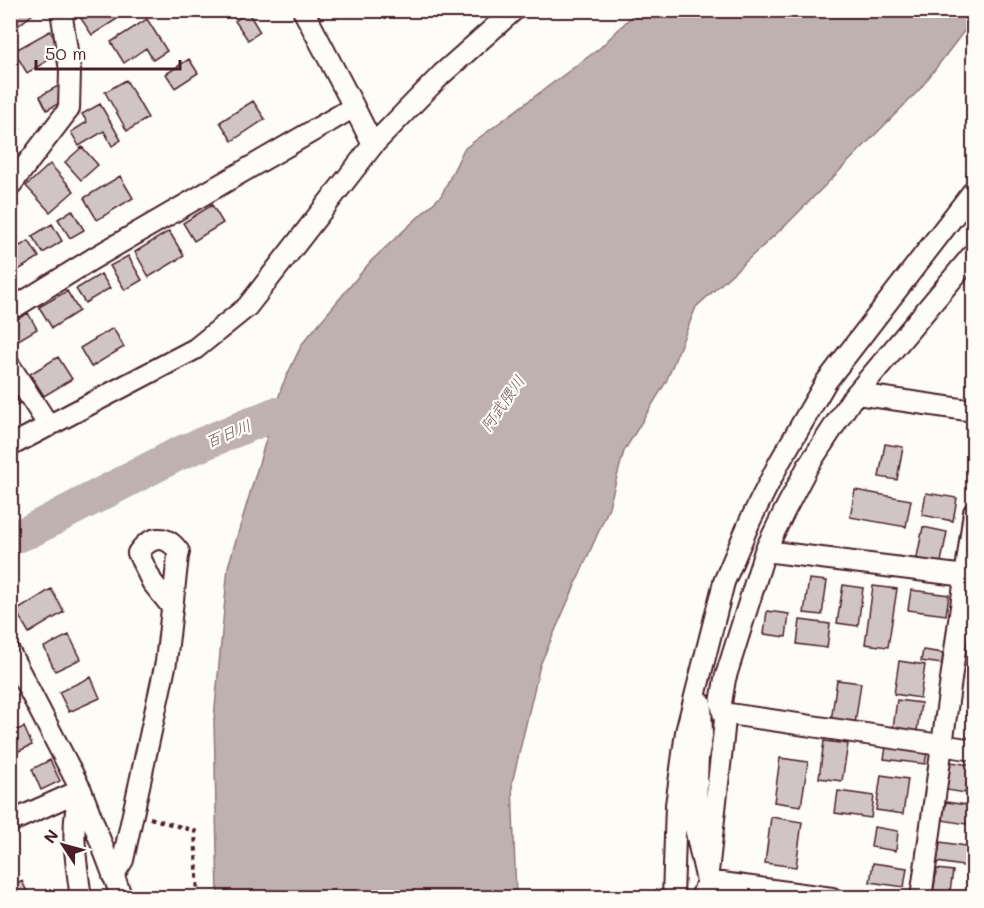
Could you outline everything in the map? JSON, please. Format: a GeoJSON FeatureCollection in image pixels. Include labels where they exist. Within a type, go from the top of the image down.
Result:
{"type":"FeatureCollection","features":[{"type":"Feature","properties":{"kind":"street"},"geometry":{"type":"LineString","coordinates":[[12,180],[69,109],[70,71],[61,10]]}},
{"type":"Feature","properties":{"kind":"street"},"geometry":{"type":"LineString","coordinates":[[303,10],[373,145]]}},
{"type":"Feature","properties":{"kind":"street"},"geometry":{"type":"LineString","coordinates":[[10,446],[195,349],[247,307],[373,145],[441,74],[514,10]]}},
{"type":"Feature","properties":{"kind":"street"},"geometry":{"type":"LineString","coordinates":[[10,310],[94,258],[354,107]]}},
{"type":"Feature","properties":{"kind":"street"},"geometry":{"type":"LineString","coordinates":[[673,897],[676,805],[686,732],[724,582],[750,520],[779,463],[826,382],[974,189]]}},
{"type":"Feature","properties":{"kind":"street"},"geometry":{"type":"LineString","coordinates":[[704,889],[723,739],[721,703],[725,679],[765,551],[808,466],[856,394],[974,253]]}},
{"type":"Feature","properties":{"kind":"street"},"geometry":{"type":"LineString","coordinates":[[10,366],[49,426]]}},
{"type":"Feature","properties":{"kind":"street"},"geometry":{"type":"LineString","coordinates":[[856,394],[974,411]]}},
{"type":"Feature","properties":{"kind":"street"},"geometry":{"type":"LineString","coordinates":[[921,897],[969,576],[974,512]]}},
{"type":"Feature","properties":{"kind":"street"},"geometry":{"type":"LineString","coordinates":[[765,551],[969,576]]}},
{"type":"Feature","properties":{"kind":"street"},"geometry":{"type":"LineString","coordinates":[[113,876],[123,860],[166,662],[172,607]]}},
{"type":"Feature","properties":{"kind":"street"},"geometry":{"type":"LineString","coordinates":[[10,653],[81,790],[122,897]]}},
{"type":"Feature","properties":{"kind":"street"},"geometry":{"type":"LineString","coordinates":[[697,689],[701,695],[702,736],[698,757],[695,828],[704,889]]}},
{"type":"Feature","properties":{"kind":"street"},"geometry":{"type":"LineString","coordinates":[[723,713],[974,750]]}},
{"type":"Feature","properties":{"kind":"street"},"geometry":{"type":"LineString","coordinates":[[10,822],[81,790]]}},
{"type":"Feature","properties":{"kind":"street"},"geometry":{"type":"LineString","coordinates":[[81,790],[75,809],[73,828],[81,897]]}},
{"type":"Feature","properties":{"kind":"street"},"geometry":{"type":"LineString","coordinates":[[704,889],[832,897]]}},
{"type":"Feature","properties":{"kind":"path"},"geometry":{"type":"LineString","coordinates":[[132,813],[195,831],[198,897]]}},
{"type":"Feature","properties":{"kind":"water","name":"阿武隈川"},"geometry":{"type":"Polygon","coordinates":[[[973,10],[974,18],[920,89],[788,223],[696,307],[666,382],[624,451],[608,510],[540,665],[512,783],[516,897],[218,897],[214,719],[228,567],[282,386],[302,344],[371,261],[441,196],[464,149],[600,48],[637,11],[973,10]]]}},
{"type":"Feature","properties":{"kind":"building"},"geometry":{"type":"Polygon","coordinates":[[[10,10],[38,10],[10,32],[10,10]]]}},
{"type":"Feature","properties":{"kind":"building"},"geometry":{"type":"Polygon","coordinates":[[[90,10],[111,10],[117,19],[92,35],[80,17],[90,10]]]}},
{"type":"Feature","properties":{"kind":"building"},"geometry":{"type":"Polygon","coordinates":[[[248,12],[260,32],[248,40],[235,21],[248,12]]]}},
{"type":"Feature","properties":{"kind":"building"},"geometry":{"type":"Polygon","coordinates":[[[147,19],[167,51],[153,60],[146,48],[124,63],[111,42],[147,19]]]}},
{"type":"Feature","properties":{"kind":"building"},"geometry":{"type":"Polygon","coordinates":[[[50,31],[62,52],[27,73],[14,51],[50,31]]]}},
{"type":"Feature","properties":{"kind":"building"},"geometry":{"type":"Polygon","coordinates":[[[189,59],[198,73],[175,88],[166,74],[189,59]]]}},
{"type":"Feature","properties":{"kind":"building"},"geometry":{"type":"Polygon","coordinates":[[[126,80],[148,118],[127,131],[105,92],[126,80]]]}},
{"type":"Feature","properties":{"kind":"building"},"geometry":{"type":"Polygon","coordinates":[[[58,86],[65,100],[47,110],[40,96],[58,86]]]}},
{"type":"Feature","properties":{"kind":"building"},"geometry":{"type":"Polygon","coordinates":[[[253,101],[265,119],[232,141],[220,122],[253,101]]]}},
{"type":"Feature","properties":{"kind":"building"},"geometry":{"type":"Polygon","coordinates":[[[100,104],[121,140],[112,146],[104,131],[79,146],[71,132],[87,122],[82,114],[100,104]]]}},
{"type":"Feature","properties":{"kind":"building"},"geometry":{"type":"Polygon","coordinates":[[[12,115],[20,129],[10,134],[10,116],[12,115]]]}},
{"type":"Feature","properties":{"kind":"building"},"geometry":{"type":"Polygon","coordinates":[[[82,147],[98,165],[81,180],[65,162],[82,147]]]}},
{"type":"Feature","properties":{"kind":"building"},"geometry":{"type":"Polygon","coordinates":[[[50,164],[74,191],[50,212],[26,186],[50,164]]]}},
{"type":"Feature","properties":{"kind":"building"},"geometry":{"type":"Polygon","coordinates":[[[120,176],[133,198],[97,220],[84,198],[120,176]]]}},
{"type":"Feature","properties":{"kind":"building"},"geometry":{"type":"Polygon","coordinates":[[[212,205],[223,223],[194,241],[183,223],[212,205]]]}},
{"type":"Feature","properties":{"kind":"building"},"geometry":{"type":"Polygon","coordinates":[[[72,210],[84,230],[70,238],[58,219],[72,210]]]}},
{"type":"Feature","properties":{"kind":"building"},"geometry":{"type":"Polygon","coordinates":[[[52,224],[62,241],[43,253],[32,236],[52,224]]]}},
{"type":"Feature","properties":{"kind":"building"},"geometry":{"type":"Polygon","coordinates":[[[169,231],[184,256],[149,277],[135,252],[169,231]]]}},
{"type":"Feature","properties":{"kind":"building"},"geometry":{"type":"Polygon","coordinates":[[[29,241],[39,257],[17,271],[10,261],[10,251],[29,241]]]}},
{"type":"Feature","properties":{"kind":"building"},"geometry":{"type":"Polygon","coordinates":[[[128,256],[142,280],[125,290],[110,266],[128,256]]]}},
{"type":"Feature","properties":{"kind":"building"},"geometry":{"type":"Polygon","coordinates":[[[101,274],[110,288],[85,303],[76,289],[101,274]]]}},
{"type":"Feature","properties":{"kind":"building"},"geometry":{"type":"Polygon","coordinates":[[[67,291],[79,311],[52,328],[39,307],[67,291]]]}},
{"type":"Feature","properties":{"kind":"building"},"geometry":{"type":"Polygon","coordinates":[[[28,313],[37,329],[10,345],[10,323],[28,313]]]}},
{"type":"Feature","properties":{"kind":"building"},"geometry":{"type":"Polygon","coordinates":[[[113,328],[124,347],[91,367],[80,348],[113,328]]]}},
{"type":"Feature","properties":{"kind":"building"},"geometry":{"type":"Polygon","coordinates":[[[58,357],[72,379],[44,396],[30,374],[58,357]]]}},
{"type":"Feature","properties":{"kind":"building"},"geometry":{"type":"Polygon","coordinates":[[[10,388],[20,403],[10,409],[10,388]]]}},
{"type":"Feature","properties":{"kind":"building"},"geometry":{"type":"Polygon","coordinates":[[[885,444],[903,447],[897,480],[879,477],[885,444]]]}},
{"type":"Feature","properties":{"kind":"building"},"geometry":{"type":"Polygon","coordinates":[[[855,490],[911,500],[906,527],[850,517],[855,490]]]}},
{"type":"Feature","properties":{"kind":"building"},"geometry":{"type":"Polygon","coordinates":[[[926,493],[957,498],[953,521],[922,515],[926,493]]]}},
{"type":"Feature","properties":{"kind":"building"},"geometry":{"type":"Polygon","coordinates":[[[923,527],[947,532],[940,567],[916,562],[923,527]]]}},
{"type":"Feature","properties":{"kind":"building"},"geometry":{"type":"Polygon","coordinates":[[[809,579],[827,581],[822,615],[804,613],[809,579]]]}},
{"type":"Feature","properties":{"kind":"building"},"geometry":{"type":"Polygon","coordinates":[[[843,585],[863,588],[858,626],[837,623],[843,585]]]}},
{"type":"Feature","properties":{"kind":"building"},"geometry":{"type":"Polygon","coordinates":[[[873,586],[897,589],[888,647],[865,644],[873,586]]]}},
{"type":"Feature","properties":{"kind":"building"},"geometry":{"type":"Polygon","coordinates":[[[51,589],[64,612],[29,633],[16,611],[51,589]]]}},
{"type":"Feature","properties":{"kind":"building"},"geometry":{"type":"Polygon","coordinates":[[[911,590],[949,595],[946,615],[908,610],[911,590]]]}},
{"type":"Feature","properties":{"kind":"building"},"geometry":{"type":"Polygon","coordinates":[[[767,611],[789,614],[786,637],[764,634],[767,611]]]}},
{"type":"Feature","properties":{"kind":"building"},"geometry":{"type":"Polygon","coordinates":[[[800,620],[830,624],[827,648],[797,644],[800,620]]]}},
{"type":"Feature","properties":{"kind":"building"},"geometry":{"type":"Polygon","coordinates":[[[972,633],[974,633],[974,653],[969,653],[972,633]]]}},
{"type":"Feature","properties":{"kind":"building"},"geometry":{"type":"Polygon","coordinates":[[[69,635],[81,659],[55,671],[44,647],[69,635]]]}},
{"type":"Feature","properties":{"kind":"building"},"geometry":{"type":"Polygon","coordinates":[[[923,650],[943,653],[942,664],[921,661],[923,650]]]}},
{"type":"Feature","properties":{"kind":"building"},"geometry":{"type":"Polygon","coordinates":[[[899,661],[925,665],[920,698],[894,694],[899,661]]]}},
{"type":"Feature","properties":{"kind":"building"},"geometry":{"type":"Polygon","coordinates":[[[91,677],[100,698],[69,712],[59,692],[91,677]]]}},
{"type":"Feature","properties":{"kind":"building"},"geometry":{"type":"Polygon","coordinates":[[[837,680],[861,683],[855,724],[831,721],[837,680]]]}},
{"type":"Feature","properties":{"kind":"building"},"geometry":{"type":"Polygon","coordinates":[[[897,700],[921,703],[916,738],[892,735],[897,700]]]}},
{"type":"Feature","properties":{"kind":"building"},"geometry":{"type":"Polygon","coordinates":[[[24,727],[32,745],[10,755],[10,733],[24,727]]]}},
{"type":"Feature","properties":{"kind":"building"},"geometry":{"type":"Polygon","coordinates":[[[824,741],[848,744],[842,781],[819,778],[824,741]]]}},
{"type":"Feature","properties":{"kind":"building"},"geometry":{"type":"Polygon","coordinates":[[[886,747],[927,753],[925,764],[884,759],[886,747]]]}},
{"type":"Feature","properties":{"kind":"building"},"geometry":{"type":"Polygon","coordinates":[[[780,758],[808,762],[801,806],[774,802],[780,758]]]}},
{"type":"Feature","properties":{"kind":"building"},"geometry":{"type":"Polygon","coordinates":[[[50,760],[60,781],[41,790],[32,769],[50,760]]]}},
{"type":"Feature","properties":{"kind":"building"},"geometry":{"type":"Polygon","coordinates":[[[951,762],[970,765],[965,793],[947,790],[951,762]]]}},
{"type":"Feature","properties":{"kind":"building"},"geometry":{"type":"Polygon","coordinates":[[[881,775],[908,779],[903,814],[876,810],[881,775]]]}},
{"type":"Feature","properties":{"kind":"building"},"geometry":{"type":"Polygon","coordinates":[[[838,791],[874,796],[871,818],[835,813],[838,791]]]}},
{"type":"Feature","properties":{"kind":"building"},"geometry":{"type":"Polygon","coordinates":[[[946,802],[974,806],[972,825],[942,820],[946,802]]]}},
{"type":"Feature","properties":{"kind":"building"},"geometry":{"type":"Polygon","coordinates":[[[771,817],[802,822],[796,867],[765,863],[771,817]]]}},
{"type":"Feature","properties":{"kind":"building"},"geometry":{"type":"Polygon","coordinates":[[[874,827],[898,831],[896,851],[871,847],[874,827]]]}},
{"type":"Feature","properties":{"kind":"building"},"geometry":{"type":"Polygon","coordinates":[[[940,842],[972,847],[969,867],[937,862],[940,842]]]}},
{"type":"Feature","properties":{"kind":"building"},"geometry":{"type":"Polygon","coordinates":[[[873,863],[907,868],[904,887],[870,882],[873,863]]]}},
{"type":"Feature","properties":{"kind":"building"},"geometry":{"type":"Polygon","coordinates":[[[937,869],[953,871],[949,898],[932,898],[937,869]]]}},
{"type":"Feature","properties":{"kind":"building"},"geometry":{"type":"Polygon","coordinates":[[[969,876],[974,877],[974,898],[965,898],[969,876]]]}},
{"type":"Feature","properties":{"kind":"building"},"geometry":{"type":"Polygon","coordinates":[[[22,881],[30,898],[10,898],[10,886],[22,881]]]}},
{"type":"Feature","properties":{"kind":"waterway","name":"百日川"},"geometry":{"type":"LineString","coordinates":[[10,538],[30,531],[178,454],[275,414],[319,428]]}}]}
